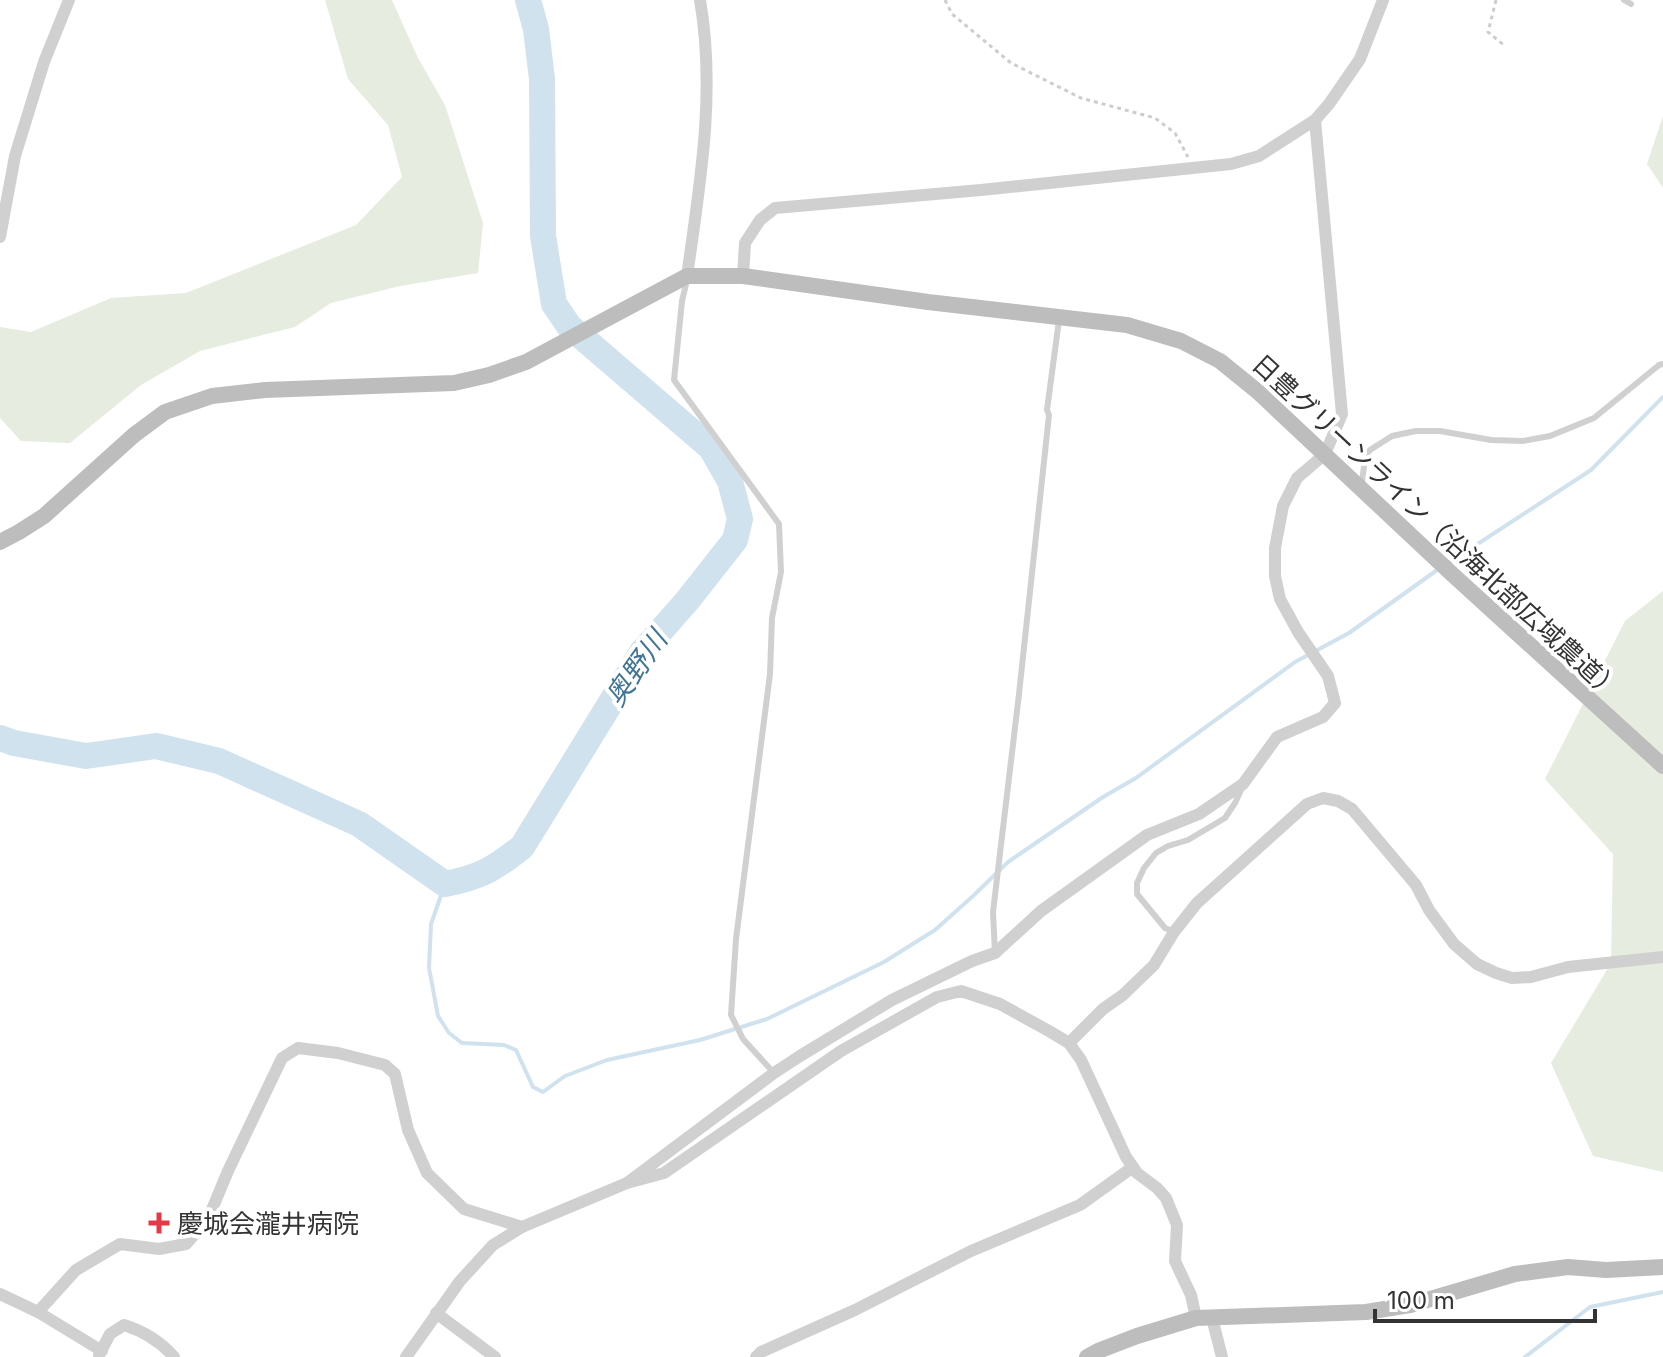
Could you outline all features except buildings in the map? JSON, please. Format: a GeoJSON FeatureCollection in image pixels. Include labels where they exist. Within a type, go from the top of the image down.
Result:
{"type":"FeatureCollection","features":[{"type":"Feature","properties":{"kind":"street"},"geometry":{"type":"LineString","coordinates":[[0,237],[15,156],[44,62],[69,0]]}},
{"type":"Feature","properties":{"kind":"street"},"geometry":{"type":"LineString","coordinates":[[687,276],[708,106],[707,41],[700,0]]}},
{"type":"Feature","properties":{"kind":"street"},"geometry":{"type":"LineString","coordinates":[[743,276],[745,243],[760,220],[775,208],[1231,164],[1259,156],[1315,120],[1329,104],[1360,59],[1383,0]]}},
{"type":"Feature","properties":{"kind":"street"},"geometry":{"type":"LineString","coordinates":[[627,1183],[774,1073],[892,1000],[995,953],[1041,911],[1147,835],[1199,814],[1243,784],[1277,737],[1323,717],[1335,703],[1328,676],[1280,599],[1275,576],[1275,548],[1283,506],[1297,478],[1325,454],[1342,414],[1315,120]]}},
{"type":"Feature","properties":{"kind":"street","name":"日豊グリーンライン（沿海北部広域農道）"},"geometry":{"type":"LineString","coordinates":[[0,542],[44,516],[134,435],[165,412],[212,396],[265,390],[454,383],[489,375],[526,362],[687,276],[743,276],[1127,325],[1181,341],[1220,361],[1257,391],[1663,766]]}},
{"type":"Feature","properties":{"kind":"street"},"geometry":{"type":"LineString","coordinates":[[1069,1043],[1154,965],[1197,903],[1307,804],[1323,798],[1338,801],[1352,809],[1416,885],[1429,910],[1454,944],[1477,964],[1496,973],[1512,978],[1531,977],[1568,967],[1663,957]]}},
{"type":"Feature","properties":{"kind":"street"},"geometry":{"type":"LineString","coordinates":[[406,1357],[460,1281],[493,1245],[522,1227],[627,1183],[664,1173],[841,1051],[937,997],[961,991],[1000,1004],[1069,1043],[1081,1060],[1126,1157],[1137,1173],[1166,1198],[1177,1225],[1175,1261],[1222,1357]]}},
{"type":"Feature","properties":{"kind":"street"},"geometry":{"type":"LineString","coordinates":[[38,1312],[76,1270],[120,1244],[159,1249],[186,1244],[208,1219],[282,1058],[298,1048],[338,1053],[385,1065],[395,1074],[408,1130],[427,1173],[464,1209],[522,1227]]}},
{"type":"Feature","properties":{"kind":"street"},"geometry":{"type":"LineString","coordinates":[[756,1357],[971,1251],[1080,1205],[1133,1167]]}},
{"type":"Feature","properties":{"kind":"street"},"geometry":{"type":"LineString","coordinates":[[1087,1357],[1137,1336],[1204,1318],[1366,1312],[1410,1305],[1515,1274],[1568,1267],[1606,1270],[1663,1267]]}},
{"type":"Feature","properties":{"kind":"street"},"geometry":{"type":"LineString","coordinates":[[0,1294],[38,1312],[100,1354],[110,1334],[124,1325],[165,1346],[174,1357]]}},
{"type":"Feature","properties":{"kind":"street"},"geometry":{"type":"LineString","coordinates":[[436,1313],[495,1357]]}},
{"type":"Feature","properties":{"kind":"lane"},"geometry":{"type":"LineString","coordinates":[[1624,0],[1631,4]]}},
{"type":"Feature","properties":{"kind":"lane"},"geometry":{"type":"LineString","coordinates":[[687,276],[674,380],[779,524],[781,572],[772,618],[770,674],[736,939],[731,1015],[743,1039],[774,1073]]}},
{"type":"Feature","properties":{"kind":"lane"},"geometry":{"type":"LineString","coordinates":[[995,953],[993,912],[1059,316]]}},
{"type":"Feature","properties":{"kind":"lane"},"geometry":{"type":"LineString","coordinates":[[1361,488],[1365,457],[1370,450],[1392,436],[1416,431],[1440,431],[1491,440],[1523,441],[1550,436],[1594,418],[1663,364]]}},
{"type":"Feature","properties":{"kind":"lane"},"geometry":{"type":"LineString","coordinates":[[1174,932],[1165,928],[1137,894],[1137,883],[1156,853],[1188,840],[1225,818],[1243,784]]}},
{"type":"Feature","properties":{"kind":"path"},"geometry":{"type":"LineString","coordinates":[[945,0],[952,14],[1011,63],[1081,98],[1155,118],[1175,133],[1194,167]]}},
{"type":"Feature","properties":{"kind":"path"},"geometry":{"type":"LineString","coordinates":[[1496,0],[1488,32],[1505,46]]}},
{"type":"Feature","properties":{"kind":"shaded area"},"geometry":{"type":"Polygon","coordinates":[[[325,0],[392,0],[418,58],[445,105],[483,223],[478,273],[400,286],[331,303],[295,327],[200,351],[141,385],[70,443],[21,441],[0,418],[0,327],[31,332],[111,298],[186,293],[356,225],[402,177],[388,125],[348,79],[325,0]]]}},
{"type":"Feature","properties":{"kind":"shaded area"},"geometry":{"type":"Polygon","coordinates":[[[1663,116],[1663,188],[1647,164],[1663,116]]]}},
{"type":"Feature","properties":{"kind":"shaded area"},"geometry":{"type":"Polygon","coordinates":[[[1663,591],[1663,1172],[1593,1156],[1551,1063],[1611,963],[1613,854],[1545,779],[1625,621],[1663,591]]]}},
{"type":"Feature","properties":{"kind":"waterway","name":"奥野川"},"geometry":{"type":"LineString","coordinates":[[0,738],[86,756],[156,746],[219,761],[359,824],[445,884],[486,871],[522,847],[642,652],[735,540],[740,519],[730,481],[711,448],[569,326],[554,304],[543,236],[542,79],[536,29],[528,0]]}},
{"type":"Feature","properties":{"kind":"waterway"},"geometry":{"type":"LineString","coordinates":[[1447,564],[1591,470],[1663,397]]}},
{"type":"Feature","properties":{"kind":"waterway"},"geometry":{"type":"LineString","coordinates":[[445,884],[431,924],[429,968],[438,1016],[449,1033],[462,1043],[504,1045],[516,1050],[533,1087],[543,1092],[565,1076],[607,1060],[700,1040],[767,1019],[884,962],[935,930],[1008,862],[1136,778],[1295,662],[1349,633],[1440,568]]}},
{"type":"Feature","properties":{"kind":"waterway"},"geometry":{"type":"LineString","coordinates":[[1525,1357],[1590,1307],[1663,1292]]}},
{"type":"Feature","properties":{"kind":"place","name":"慶城会瀧井病院"},"geometry":{"type":"Point","coordinates":[159,1223]}}]}
